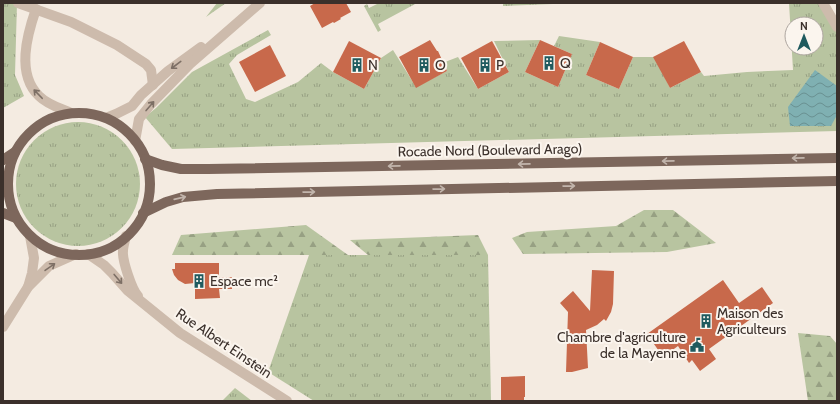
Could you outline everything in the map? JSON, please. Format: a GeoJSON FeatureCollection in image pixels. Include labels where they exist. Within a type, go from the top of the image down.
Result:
{"type":"FeatureCollection","features":[{"type":"Feature","properties":{"kind":"main road"},"geometry":{"type":"LineString","coordinates":[[71,113],[89,113],[106,118],[122,127],[136,141],[145,159],[149,177],[149,195],[143,213],[136,225],[126,236],[115,244],[88,254],[64,253],[40,243],[30,236],[16,218],[9,197],[8,174],[15,152],[25,137],[38,125],[54,117],[71,113]]}},
{"type":"Feature","properties":{"kind":"main road"},"geometry":{"type":"LineString","coordinates":[[3,160],[15,152]]}},
{"type":"Feature","properties":{"kind":"main road","name":"Rocade Nord (Boulevard Arago)"},"geometry":{"type":"LineString","coordinates":[[145,159],[162,165],[181,169],[208,170],[837,158]]}},
{"type":"Feature","properties":{"kind":"main road"},"geometry":{"type":"LineString","coordinates":[[143,213],[166,202],[183,197],[217,194],[837,180]]}},
{"type":"Feature","properties":{"kind":"main road"},"geometry":{"type":"LineString","coordinates":[[3,213],[16,218]]}},
{"type":"Feature","properties":{"kind":"street"},"geometry":{"type":"LineString","coordinates":[[18,3],[71,22],[117,45],[146,64],[151,70],[153,85]]}},
{"type":"Feature","properties":{"kind":"street"},"geometry":{"type":"LineString","coordinates":[[823,3],[837,27]]}},
{"type":"Feature","properties":{"kind":"street"},"geometry":{"type":"LineString","coordinates":[[106,118],[132,106],[141,95],[168,71],[257,6]]}},
{"type":"Feature","properties":{"kind":"street"},"geometry":{"type":"LineString","coordinates":[[136,141],[139,119],[151,104],[190,64],[257,6]]}},
{"type":"Feature","properties":{"kind":"street"},"geometry":{"type":"LineString","coordinates":[[36,9],[28,31],[26,48],[27,75],[31,86],[39,96],[51,105],[71,113]]}},
{"type":"Feature","properties":{"kind":"street"},"geometry":{"type":"LineString","coordinates":[[28,287],[34,258],[30,236]]}},
{"type":"Feature","properties":{"kind":"street","name":"Rue Albert Einstein"},"geometry":{"type":"LineString","coordinates":[[126,236],[122,252],[129,278],[136,294],[147,306]]}},
{"type":"Feature","properties":{"kind":"street"},"geometry":{"type":"LineString","coordinates":[[3,327],[28,287],[49,266],[76,254]]}},
{"type":"Feature","properties":{"kind":"street","name":"Rue Albert Einstein"},"geometry":{"type":"LineString","coordinates":[[88,254],[104,265],[127,290],[180,333],[287,401]]}},
{"type":"Feature","properties":{"kind":"green space"},"geometry":{"type":"Polygon","coordinates":[[[3,3],[17,3],[15,75],[24,96],[3,108],[3,3]]]}},
{"type":"Feature","properties":{"kind":"green space"},"geometry":{"type":"Polygon","coordinates":[[[217,3],[226,3],[206,17],[217,3]]]}},
{"type":"Feature","properties":{"kind":"green space"},"geometry":{"type":"Polygon","coordinates":[[[379,3],[417,3],[378,24],[381,30],[378,32],[364,6],[367,4],[369,8],[379,3]]]}},
{"type":"Feature","properties":{"kind":"green space"},"geometry":{"type":"Polygon","coordinates":[[[503,3],[553,3],[553,4],[503,6],[503,3]]]}},
{"type":"Feature","properties":{"kind":"green space"},"geometry":{"type":"Polygon","coordinates":[[[789,3],[821,3],[837,26],[837,131],[172,149],[145,117],[192,72],[268,30],[271,35],[237,55],[229,64],[246,99],[255,102],[298,82],[321,63],[333,72],[364,89],[381,58],[393,50],[416,87],[447,71],[445,62],[458,57],[478,89],[509,72],[494,41],[540,40],[525,72],[558,87],[572,54],[554,46],[559,36],[600,42],[586,75],[619,89],[633,57],[655,57],[670,88],[701,72],[704,76],[793,70],[792,56],[824,56],[824,16],[790,16],[789,3]]]}},
{"type":"Feature","properties":{"kind":"green space"},"geometry":{"type":"Polygon","coordinates":[[[78,122],[102,126],[113,132],[122,140],[130,149],[136,160],[140,184],[136,208],[130,219],[122,228],[113,236],[102,242],[78,246],[54,242],[43,236],[34,228],[26,219],[20,208],[16,184],[20,160],[26,149],[34,140],[43,132],[54,126],[78,122]]]}},
{"type":"Feature","properties":{"kind":"green space"},"geometry":{"type":"Polygon","coordinates":[[[644,210],[673,210],[716,243],[667,252],[523,254],[512,238],[527,232],[616,226],[644,210]]]}},
{"type":"Feature","properties":{"kind":"green space"},"geometry":{"type":"Polygon","coordinates":[[[306,225],[348,255],[172,255],[181,235],[306,225]]]}},
{"type":"Feature","properties":{"kind":"green space"},"geometry":{"type":"Polygon","coordinates":[[[478,235],[488,255],[368,255],[350,240],[478,235]]]}},
{"type":"Feature","properties":{"kind":"green space"},"geometry":{"type":"Polygon","coordinates":[[[309,255],[488,255],[491,401],[314,401],[268,372],[309,255]]]}},
{"type":"Feature","properties":{"kind":"green space"},"geometry":{"type":"Polygon","coordinates":[[[798,333],[830,336],[837,344],[837,401],[808,401],[798,333]]]}},
{"type":"Feature","properties":{"kind":"green space"},"geometry":{"type":"Polygon","coordinates":[[[235,388],[252,401],[222,401],[235,388]]]}},
{"type":"Feature","properties":{"kind":"water"},"geometry":{"type":"Polygon","coordinates":[[[815,70],[837,86],[837,115],[831,126],[790,126],[788,107],[815,70]]]}},
{"type":"Feature","properties":{"kind":"building"},"geometry":{"type":"Polygon","coordinates":[[[315,3],[346,3],[351,12],[334,23],[333,22],[322,28],[310,6],[315,3]]]}},
{"type":"Feature","properties":{"kind":"building","name":"O"},"geometry":{"type":"Polygon","coordinates":[[[430,40],[438,51],[447,71],[416,88],[399,57],[430,40]]]}},
{"type":"Feature","properties":{"kind":"building","name":"Q"},"geometry":{"type":"Polygon","coordinates":[[[540,40],[572,54],[558,87],[525,72],[540,40]]]}},
{"type":"Feature","properties":{"kind":"building","name":"N"},"geometry":{"type":"Polygon","coordinates":[[[349,41],[381,58],[364,89],[333,72],[349,41]]]}},
{"type":"Feature","properties":{"kind":"building","name":"P"},"geometry":{"type":"Polygon","coordinates":[[[492,41],[509,72],[478,89],[461,58],[492,41]]]}},
{"type":"Feature","properties":{"kind":"building"},"geometry":{"type":"Polygon","coordinates":[[[684,41],[701,72],[670,88],[653,57],[684,41]]]}},
{"type":"Feature","properties":{"kind":"building"},"geometry":{"type":"Polygon","coordinates":[[[600,42],[633,57],[619,89],[586,75],[600,42]]]}},
{"type":"Feature","properties":{"kind":"building"},"geometry":{"type":"Polygon","coordinates":[[[270,45],[286,76],[255,92],[239,62],[270,45]]]}},
{"type":"Feature","properties":{"kind":"building","name":"Espace mc²"},"geometry":{"type":"Polygon","coordinates":[[[175,263],[219,263],[219,277],[232,277],[232,289],[219,289],[220,298],[195,299],[195,283],[185,284],[178,280],[172,269],[175,269],[175,263]]]}},
{"type":"Feature","properties":{"kind":"building"},"geometry":{"type":"Polygon","coordinates":[[[592,270],[614,271],[613,304],[611,312],[606,321],[604,319],[597,325],[586,330],[588,368],[566,372],[568,312],[560,303],[573,291],[590,311],[592,270]]]}},
{"type":"Feature","properties":{"kind":"building","name":"Maison des Agriculteurs"},"geometry":{"type":"Polygon","coordinates":[[[723,280],[739,303],[762,287],[773,303],[709,349],[716,359],[700,371],[692,360],[689,363],[678,346],[663,357],[647,334],[723,280]]]}},
{"type":"Feature","properties":{"kind":"building"},"geometry":{"type":"Polygon","coordinates":[[[525,376],[524,401],[501,401],[501,377],[525,376]]]}},
{"type":"Feature","properties":{"kind":"place","name":"Q"},"geometry":{"type":"Point","coordinates":[549,63]}},
{"type":"Feature","properties":{"kind":"place","name":"N"},"geometry":{"type":"Point","coordinates":[357,65]}},
{"type":"Feature","properties":{"kind":"place","name":"O"},"geometry":{"type":"Point","coordinates":[424,65]}},
{"type":"Feature","properties":{"kind":"place","name":"P"},"geometry":{"type":"Point","coordinates":[485,65]}},
{"type":"Feature","properties":{"kind":"place","name":"Espace mc²"},"geometry":{"type":"Point","coordinates":[199,281]}},
{"type":"Feature","properties":{"kind":"place","name":"Maison des Agriculteurs"},"geometry":{"type":"Point","coordinates":[706,321]}},
{"type":"Feature","properties":{"kind":"place","name":"Chambre d'agriculture de la Mayenne"},"geometry":{"type":"Point","coordinates":[697,345]}}]}
